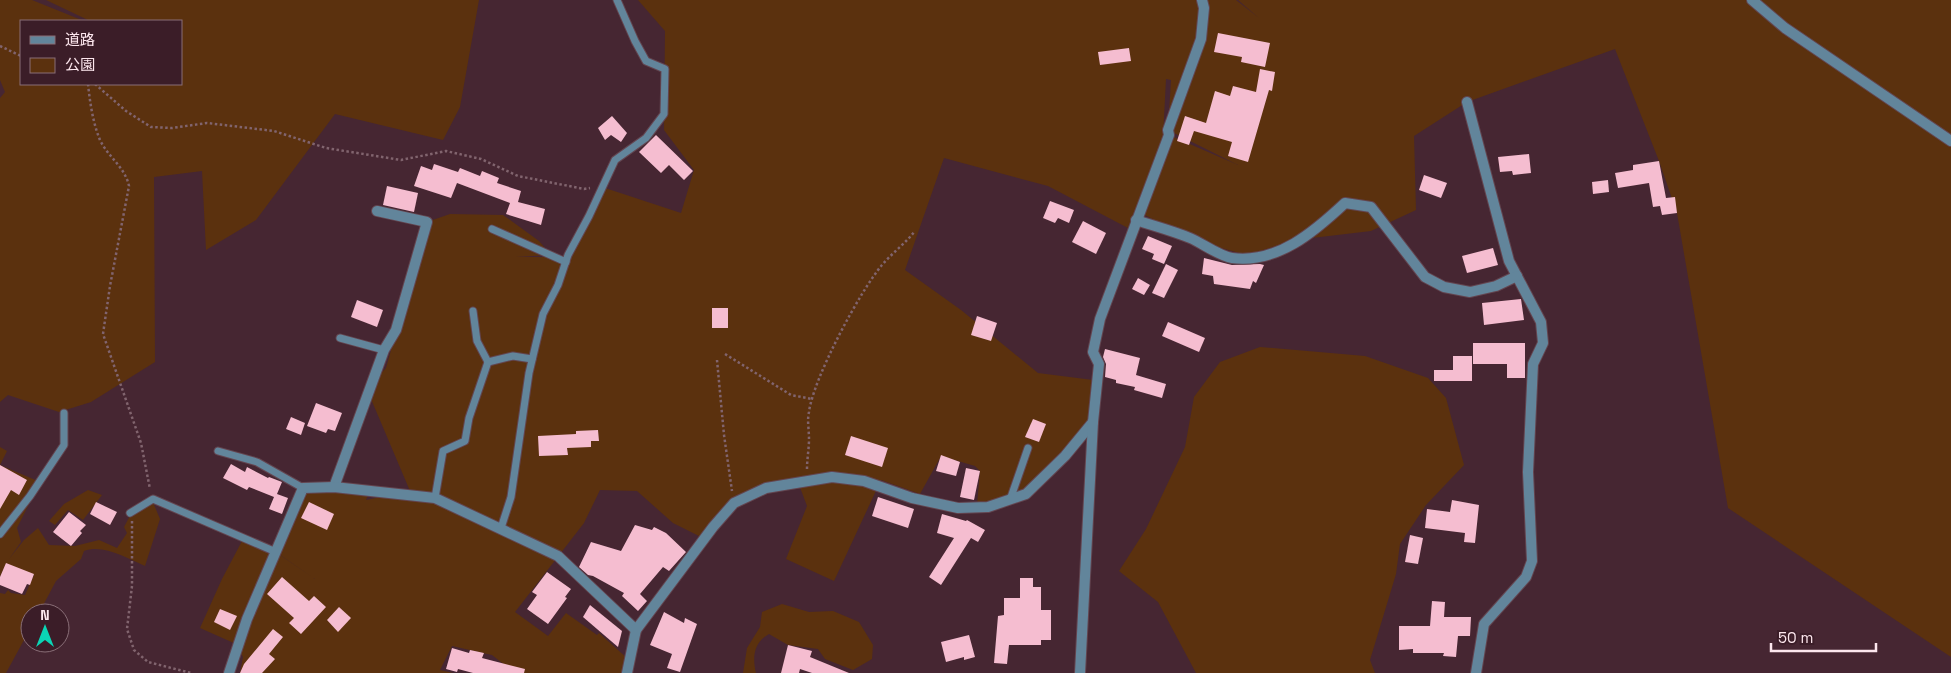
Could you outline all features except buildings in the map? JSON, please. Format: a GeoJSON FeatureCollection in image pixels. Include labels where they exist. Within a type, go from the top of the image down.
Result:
{"type":"FeatureCollection","features":[{"type":"Feature","properties":{"kind":"street"},"geometry":{"type":"LineString","coordinates":[[1080,673],[1093,422],[1099,364],[1094,352],[1100,319],[1169,135],[1168,130],[1201,39],[1204,8],[1202,0]]}},
{"type":"Feature","properties":{"kind":"street"},"geometry":{"type":"LineString","coordinates":[[1752,0],[1785,28],[1951,141]]}},
{"type":"Feature","properties":{"kind":"street"},"geometry":{"type":"LineString","coordinates":[[1466,102],[1509,261],[1541,322],[1543,343],[1533,364],[1529,463],[1532,561],[1526,577],[1484,624],[1476,673]]}},
{"type":"Feature","properties":{"kind":"street"},"geometry":{"type":"LineString","coordinates":[[1136,220],[1190,238],[1230,258],[1257,257],[1282,251],[1319,228],[1345,203],[1371,207],[1424,277],[1444,287],[1470,292],[1496,286],[1517,276]]}},
{"type":"Feature","properties":{"kind":"street"},"geometry":{"type":"LineString","coordinates":[[334,487],[384,350],[396,330],[427,222],[377,211]]}},
{"type":"Feature","properties":{"kind":"street"},"geometry":{"type":"LineString","coordinates":[[627,673],[636,630],[713,527],[734,503],[766,488],[832,477],[864,481],[912,498],[958,508],[988,507],[1026,494],[1065,456],[1093,422]]}},
{"type":"Feature","properties":{"kind":"street"},"geometry":{"type":"LineString","coordinates":[[229,673],[247,619],[303,488],[334,487],[436,498],[558,556],[636,630]]}},
{"type":"Feature","properties":{"kind":"lane"},"geometry":{"type":"LineString","coordinates":[[501,528],[511,497],[532,359],[543,314],[615,160],[646,138],[664,114],[665,69],[646,61],[617,0]]}},
{"type":"Feature","properties":{"kind":"lane"},"geometry":{"type":"LineString","coordinates":[[492,229],[566,262]]}},
{"type":"Feature","properties":{"kind":"lane"},"geometry":{"type":"LineString","coordinates":[[436,498],[443,451],[465,442],[469,418],[488,362],[477,340],[473,311]]}},
{"type":"Feature","properties":{"kind":"lane"},"geometry":{"type":"LineString","coordinates":[[340,338],[384,350]]}},
{"type":"Feature","properties":{"kind":"lane"},"geometry":{"type":"LineString","coordinates":[[488,362],[513,356],[532,359]]}},
{"type":"Feature","properties":{"kind":"lane"},"geometry":{"type":"LineString","coordinates":[[0,534],[30,496],[64,445],[64,413]]}},
{"type":"Feature","properties":{"kind":"lane"},"geometry":{"type":"LineString","coordinates":[[1010,500],[1028,448]]}},
{"type":"Feature","properties":{"kind":"lane"},"geometry":{"type":"LineString","coordinates":[[218,451],[257,462],[303,488]]}},
{"type":"Feature","properties":{"kind":"lane"},"geometry":{"type":"LineString","coordinates":[[131,513],[152,500],[276,552]]}},
{"type":"Feature","properties":{"kind":"path"},"geometry":{"type":"LineString","coordinates":[[0,46],[20,56]]}},
{"type":"Feature","properties":{"kind":"path"},"geometry":{"type":"LineString","coordinates":[[88,85],[92,111],[101,142],[127,175],[129,186],[103,334],[141,443],[152,500]]}},
{"type":"Feature","properties":{"kind":"path"},"geometry":{"type":"LineString","coordinates":[[96,85],[126,111],[151,127],[172,128],[207,124],[274,131],[326,148],[401,160],[446,151],[481,159],[518,176],[584,189],[602,187]]}},
{"type":"Feature","properties":{"kind":"path"},"geometry":{"type":"LineString","coordinates":[[807,481],[808,413],[824,366],[872,279],[883,264],[902,247],[914,232]]}},
{"type":"Feature","properties":{"kind":"path"},"geometry":{"type":"LineString","coordinates":[[725,354],[791,395],[812,399]]}},
{"type":"Feature","properties":{"kind":"path"},"geometry":{"type":"LineString","coordinates":[[717,360],[724,435],[734,503]]}},
{"type":"Feature","properties":{"kind":"path"},"geometry":{"type":"LineString","coordinates":[[131,513],[132,586],[127,629],[134,650],[148,662],[192,673]]}},
{"type":"Feature","properties":{"kind":"green space"},"geometry":{"type":"Polygon","coordinates":[[[0,0],[32,0],[82,20],[20,20],[20,85],[182,85],[182,20],[88,20],[46,0],[479,0],[460,107],[443,140],[335,114],[256,220],[206,250],[202,171],[154,177],[155,362],[91,402],[59,412],[8,395],[0,402],[0,98],[5,92],[0,80],[0,0]]]}},
{"type":"Feature","properties":{"kind":"green space"},"geometry":{"type":"Polygon","coordinates":[[[638,0],[1236,0],[1259,18],[1238,0],[1951,0],[1951,657],[1728,508],[1677,213],[1659,161],[1615,49],[1467,102],[1414,136],[1416,210],[1371,231],[1295,240],[1247,255],[1195,241],[1139,212],[1169,135],[1238,165],[1168,130],[1171,80],[1166,79],[1163,137],[1128,228],[1048,186],[944,158],[905,270],[961,310],[1038,373],[1093,380],[1093,422],[1026,494],[977,505],[980,471],[975,466],[941,456],[920,494],[881,480],[834,581],[786,559],[807,506],[798,482],[733,503],[703,538],[673,523],[637,491],[600,490],[584,523],[515,612],[548,636],[566,613],[597,635],[599,633],[628,659],[626,673],[509,673],[510,669],[492,655],[452,646],[440,670],[453,673],[240,673],[243,657],[236,644],[200,628],[242,541],[277,553],[315,579],[276,552],[303,488],[370,491],[366,500],[410,491],[371,399],[372,383],[386,368],[427,222],[450,214],[503,215],[539,241],[551,255],[516,257],[568,257],[589,216],[599,186],[681,213],[694,170],[664,130],[665,31],[638,0]]]}},
{"type":"Feature","properties":{"kind":"green space"},"geometry":{"type":"Polygon","coordinates":[[[1260,347],[1365,356],[1428,378],[1446,398],[1464,465],[1426,505],[1400,544],[1396,574],[1370,660],[1375,673],[1196,673],[1158,602],[1119,571],[1146,529],[1185,447],[1194,397],[1220,362],[1260,347]]]}},
{"type":"Feature","properties":{"kind":"green space"},"geometry":{"type":"Polygon","coordinates":[[[0,447],[7,451],[0,465],[0,447]]]}},
{"type":"Feature","properties":{"kind":"green space"},"geometry":{"type":"Polygon","coordinates":[[[0,465],[40,482],[17,528],[21,542],[9,559],[24,540],[38,528],[49,545],[75,546],[99,540],[117,548],[127,533],[124,527],[132,512],[152,500],[160,519],[145,566],[123,556],[99,549],[84,551],[81,559],[56,581],[44,603],[20,603],[20,647],[6,673],[0,673],[0,593],[5,594],[8,590],[11,593],[25,595],[34,575],[6,564],[0,577],[0,465]]]}},
{"type":"Feature","properties":{"kind":"green space"},"geometry":{"type":"Polygon","coordinates":[[[88,490],[102,495],[83,520],[68,510],[55,525],[49,521],[64,504],[88,490]]]}},
{"type":"Feature","properties":{"kind":"green space"},"geometry":{"type":"Polygon","coordinates":[[[782,604],[809,612],[833,611],[859,622],[873,645],[872,659],[853,670],[825,659],[818,649],[788,645],[769,634],[760,641],[755,650],[756,673],[743,673],[747,648],[760,627],[762,612],[782,604]]]}}]}
